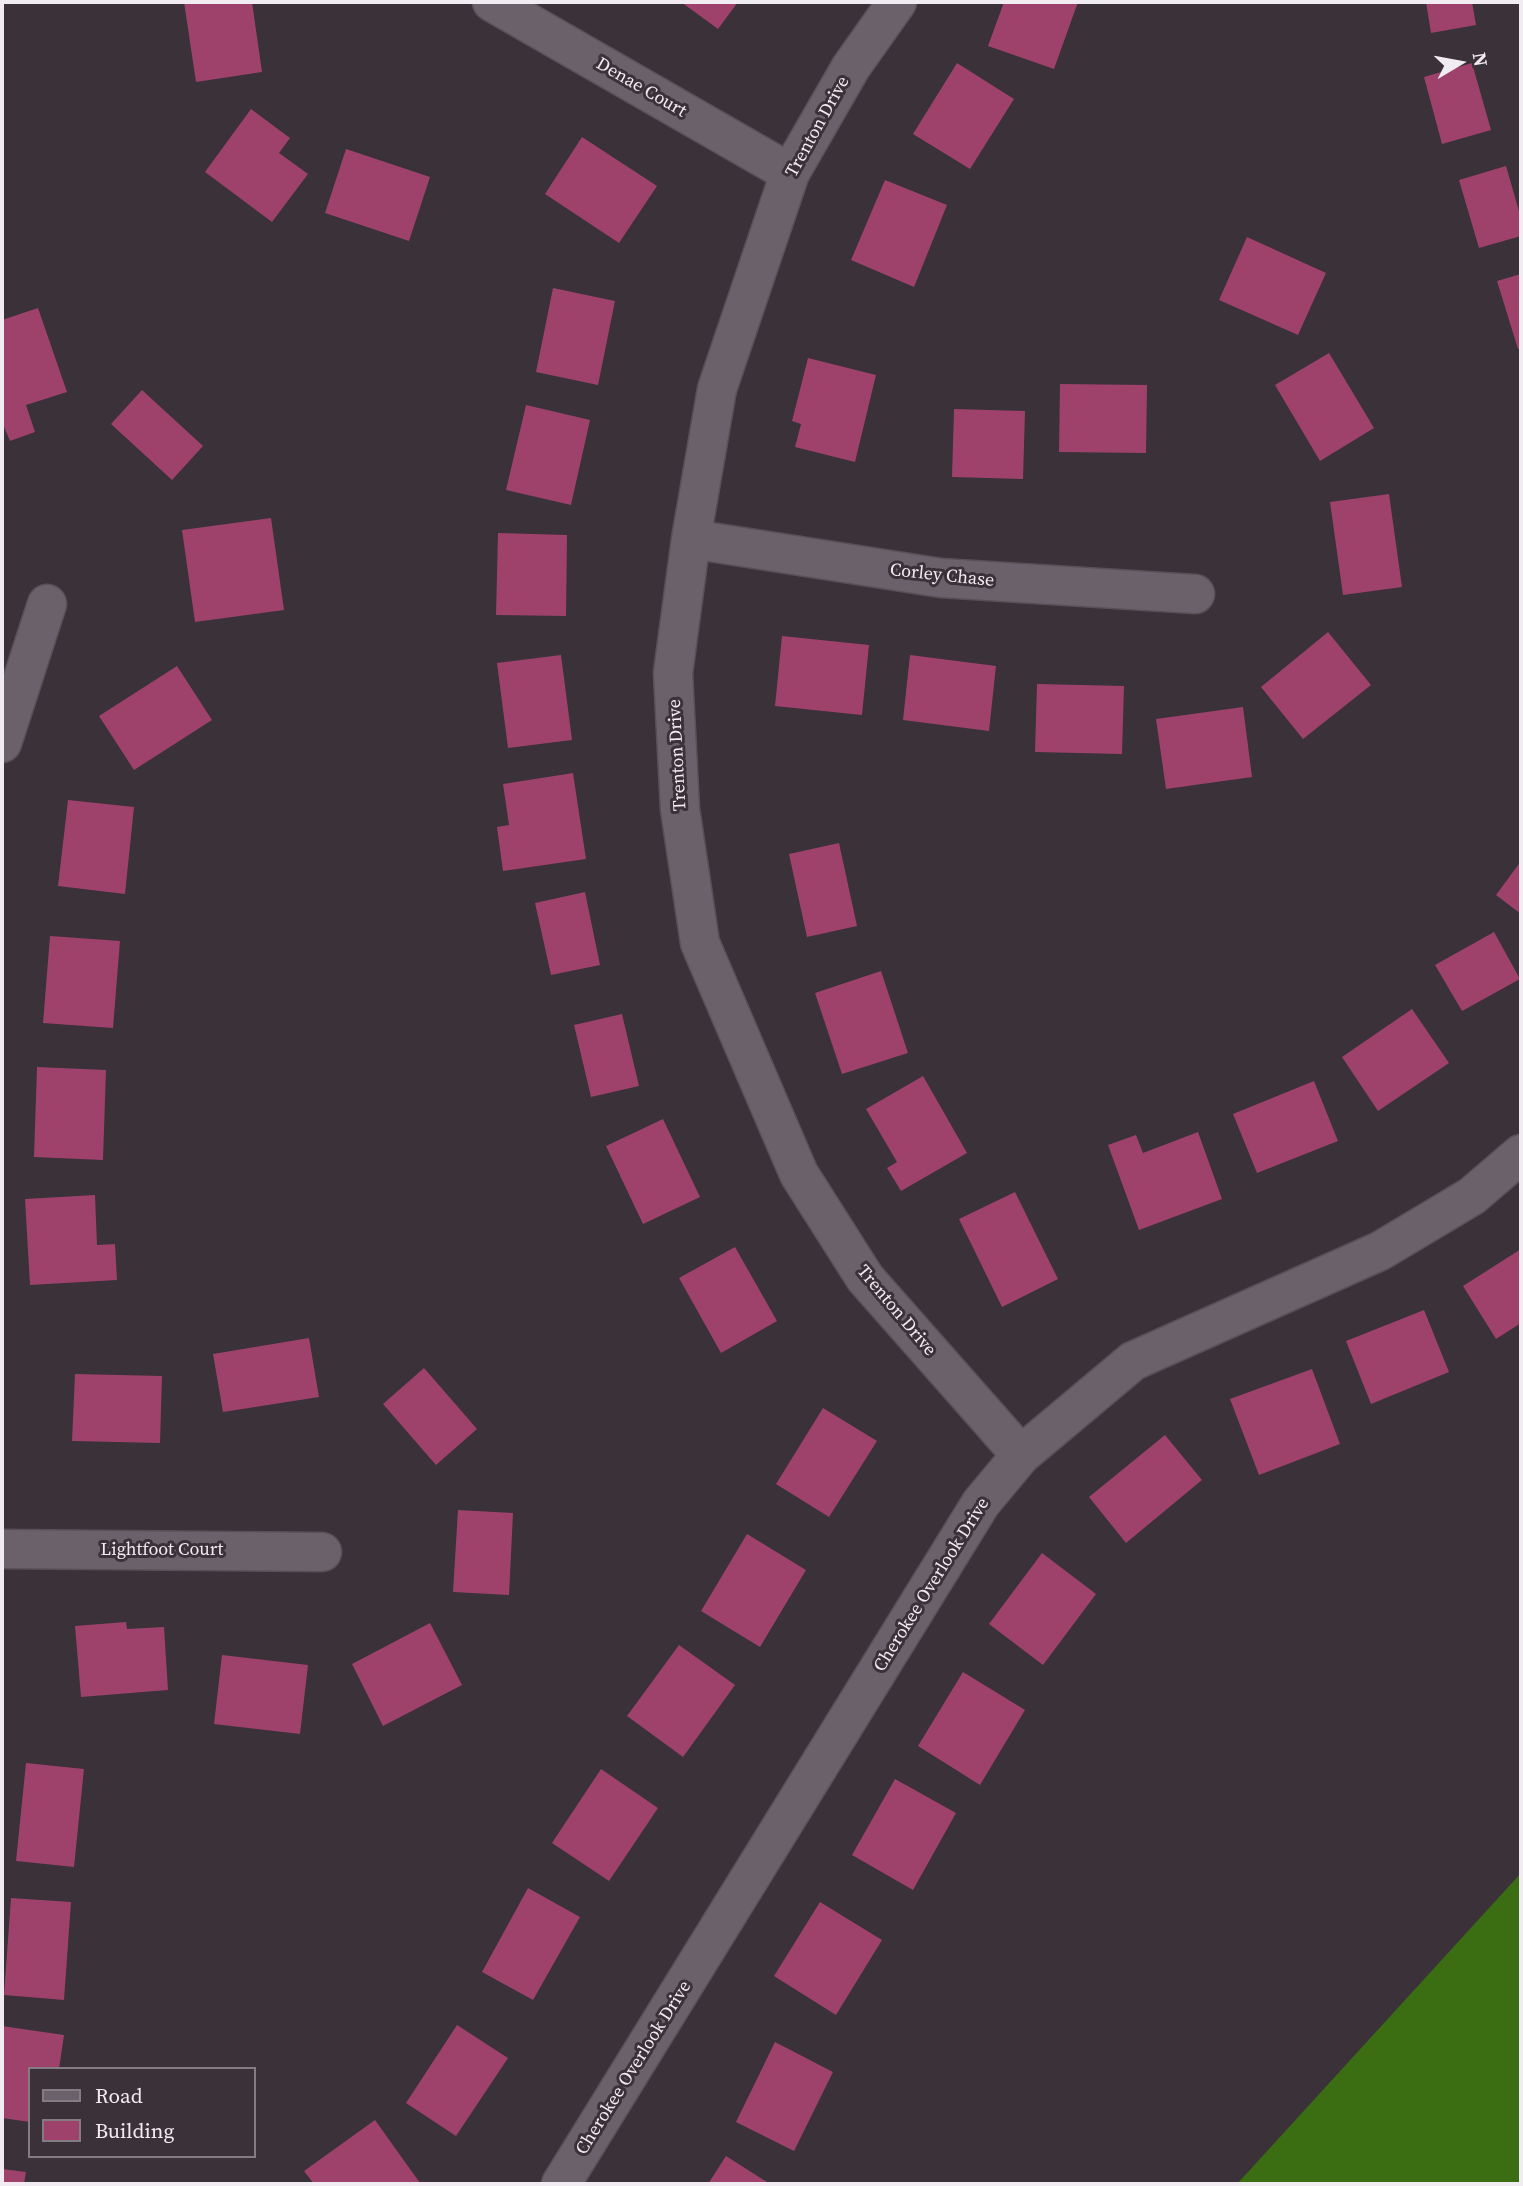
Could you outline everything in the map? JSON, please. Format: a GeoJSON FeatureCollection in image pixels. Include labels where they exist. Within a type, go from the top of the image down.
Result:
{"type":"FeatureCollection","features":[{"type":"Feature","properties":{"kind":"street","name":"Denae Court"},"geometry":{"type":"LineString","coordinates":[[492,2],[790,173]]}},
{"type":"Feature","properties":{"kind":"street","name":"Trenton Drive"},"geometry":{"type":"LineString","coordinates":[[897,2],[851,67],[790,173],[717,389],[691,539],[673,673],[680,809],[700,943],[799,1174],[865,1278],[1021,1455]]}},
{"type":"Feature","properties":{"kind":"street","name":"Corley Chase"},"geometry":{"type":"LineString","coordinates":[[691,539],[941,578],[1195,594]]}},
{"type":"Feature","properties":{"kind":"street"},"geometry":{"type":"LineString","coordinates":[[2,743],[47,604]]}},
{"type":"Feature","properties":{"kind":"street","name":"Cherokee Overlook Drive"},"geometry":{"type":"LineString","coordinates":[[561,2184],[981,1503],[1021,1455],[1133,1361],[1380,1251],[1472,1196],[1521,1154]]}},
{"type":"Feature","properties":{"kind":"street","name":"Lightfoot Court"},"geometry":{"type":"LineString","coordinates":[[2,1549],[322,1552]]}},
{"type":"Feature","properties":{"kind":"green space"},"geometry":{"type":"Polygon","coordinates":[[[1521,1873],[1521,2184],[1237,2184],[1521,1873]]]}},
{"type":"Feature","properties":{"kind":"building"},"geometry":{"type":"Polygon","coordinates":[[[184,2],[252,2],[262,72],[196,82],[184,2]]]}},
{"type":"Feature","properties":{"kind":"building"},"geometry":{"type":"Polygon","coordinates":[[[681,2],[738,2],[718,29],[681,2]]]}},
{"type":"Feature","properties":{"kind":"building"},"geometry":{"type":"Polygon","coordinates":[[[1004,2],[1078,2],[1054,69],[988,46],[1004,2]]]}},
{"type":"Feature","properties":{"kind":"building"},"geometry":{"type":"Polygon","coordinates":[[[1426,2],[1472,2],[1476,25],[1431,33],[1426,2]]]}},
{"type":"Feature","properties":{"kind":"building"},"geometry":{"type":"Polygon","coordinates":[[[957,63],[1014,99],[970,169],[913,134],[957,63]]]}},
{"type":"Feature","properties":{"kind":"building"},"geometry":{"type":"Polygon","coordinates":[[[1472,63],[1491,130],[1442,144],[1424,77],[1472,63]]]}},
{"type":"Feature","properties":{"kind":"building"},"geometry":{"type":"Polygon","coordinates":[[[251,109],[290,138],[279,153],[308,174],[272,222],[205,172],[251,109]]]}},
{"type":"Feature","properties":{"kind":"building"},"geometry":{"type":"Polygon","coordinates":[[[582,137],[657,186],[619,243],[545,194],[582,137]]]}},
{"type":"Feature","properties":{"kind":"building"},"geometry":{"type":"Polygon","coordinates":[[[346,149],[430,177],[409,241],[325,213],[346,149]]]}},
{"type":"Feature","properties":{"kind":"building"},"geometry":{"type":"Polygon","coordinates":[[[1506,166],[1521,218],[1521,236],[1479,248],[1459,180],[1506,166]]]}},
{"type":"Feature","properties":{"kind":"building"},"geometry":{"type":"Polygon","coordinates":[[[885,180],[947,205],[914,287],[851,260],[885,180]]]}},
{"type":"Feature","properties":{"kind":"building"},"geometry":{"type":"Polygon","coordinates":[[[1247,237],[1326,273],[1298,335],[1219,300],[1247,237]]]}},
{"type":"Feature","properties":{"kind":"building"},"geometry":{"type":"Polygon","coordinates":[[[1521,274],[1521,348],[1518,349],[1497,281],[1521,274]]]}},
{"type":"Feature","properties":{"kind":"building"},"geometry":{"type":"Polygon","coordinates":[[[553,288],[615,301],[598,385],[536,372],[553,288]]]}},
{"type":"Feature","properties":{"kind":"building"},"geometry":{"type":"Polygon","coordinates":[[[38,308],[67,392],[26,405],[35,432],[10,441],[2,422],[2,320],[38,308]]]}},
{"type":"Feature","properties":{"kind":"building"},"geometry":{"type":"Polygon","coordinates":[[[1329,353],[1374,428],[1320,461],[1275,385],[1329,353]]]}},
{"type":"Feature","properties":{"kind":"building"},"geometry":{"type":"Polygon","coordinates":[[[808,358],[876,375],[855,462],[795,447],[801,424],[792,421],[808,358]]]}},
{"type":"Feature","properties":{"kind":"building"},"geometry":{"type":"Polygon","coordinates":[[[1060,384],[1147,385],[1146,453],[1059,452],[1060,384]]]}},
{"type":"Feature","properties":{"kind":"building"},"geometry":{"type":"Polygon","coordinates":[[[142,390],[203,446],[172,480],[111,424],[142,390]]]}},
{"type":"Feature","properties":{"kind":"building"},"geometry":{"type":"Polygon","coordinates":[[[526,405],[590,420],[571,505],[506,490],[526,405]]]}},
{"type":"Feature","properties":{"kind":"building"},"geometry":{"type":"Polygon","coordinates":[[[954,409],[1025,411],[1023,479],[952,477],[954,409]]]}},
{"type":"Feature","properties":{"kind":"building"},"geometry":{"type":"Polygon","coordinates":[[[1389,494],[1402,587],[1343,595],[1330,502],[1389,494]]]}},
{"type":"Feature","properties":{"kind":"building"},"geometry":{"type":"Polygon","coordinates":[[[271,518],[284,610],[195,622],[182,530],[271,518]]]}},
{"type":"Feature","properties":{"kind":"building"},"geometry":{"type":"Polygon","coordinates":[[[498,533],[567,535],[566,616],[496,615],[498,533]]]}},
{"type":"Feature","properties":{"kind":"building"},"geometry":{"type":"Polygon","coordinates":[[[1328,632],[1371,685],[1303,739],[1261,687],[1328,632]]]}},
{"type":"Feature","properties":{"kind":"building"},"geometry":{"type":"Polygon","coordinates":[[[782,636],[869,645],[862,715],[775,706],[782,636]]]}},
{"type":"Feature","properties":{"kind":"building"},"geometry":{"type":"Polygon","coordinates":[[[561,655],[572,740],[508,748],[497,663],[561,655]]]}},
{"type":"Feature","properties":{"kind":"building"},"geometry":{"type":"Polygon","coordinates":[[[910,655],[996,666],[989,731],[903,720],[910,655]]]}},
{"type":"Feature","properties":{"kind":"building"},"geometry":{"type":"Polygon","coordinates":[[[177,666],[212,720],[134,770],[99,716],[177,666]]]}},
{"type":"Feature","properties":{"kind":"building"},"geometry":{"type":"Polygon","coordinates":[[[1037,684],[1124,686],[1122,754],[1035,752],[1037,684]]]}},
{"type":"Feature","properties":{"kind":"building"},"geometry":{"type":"Polygon","coordinates":[[[1243,707],[1252,777],[1166,789],[1156,719],[1243,707]]]}},
{"type":"Feature","properties":{"kind":"building"},"geometry":{"type":"Polygon","coordinates":[[[573,773],[586,859],[503,871],[497,827],[509,825],[503,784],[573,773]]]}},
{"type":"Feature","properties":{"kind":"building"},"geometry":{"type":"Polygon","coordinates":[[[68,800],[134,807],[125,894],[58,886],[68,800]]]}},
{"type":"Feature","properties":{"kind":"building"},"geometry":{"type":"Polygon","coordinates":[[[839,843],[857,926],[807,937],[789,854],[839,843]]]}},
{"type":"Feature","properties":{"kind":"building"},"geometry":{"type":"Polygon","coordinates":[[[1521,861],[1521,914],[1496,895],[1521,861]]]}},
{"type":"Feature","properties":{"kind":"building"},"geometry":{"type":"Polygon","coordinates":[[[585,892],[600,965],[551,975],[535,903],[585,892]]]}},
{"type":"Feature","properties":{"kind":"building"},"geometry":{"type":"Polygon","coordinates":[[[1494,932],[1520,979],[1462,1011],[1435,965],[1494,932]]]}},
{"type":"Feature","properties":{"kind":"building"},"geometry":{"type":"Polygon","coordinates":[[[50,936],[120,941],[113,1028],[43,1023],[50,936]]]}},
{"type":"Feature","properties":{"kind":"building"},"geometry":{"type":"Polygon","coordinates":[[[881,971],[908,1053],[842,1074],[815,993],[881,971]]]}},
{"type":"Feature","properties":{"kind":"building"},"geometry":{"type":"Polygon","coordinates":[[[1412,1009],[1449,1063],[1378,1111],[1342,1057],[1412,1009]]]}},
{"type":"Feature","properties":{"kind":"building"},"geometry":{"type":"Polygon","coordinates":[[[622,1014],[639,1086],[591,1097],[574,1025],[622,1014]]]}},
{"type":"Feature","properties":{"kind":"building"},"geometry":{"type":"Polygon","coordinates":[[[37,1067],[106,1070],[103,1160],[34,1157],[37,1067]]]}},
{"type":"Feature","properties":{"kind":"building"},"geometry":{"type":"Polygon","coordinates":[[[923,1076],[967,1153],[901,1191],[887,1168],[897,1162],[866,1109],[923,1076]]]}},
{"type":"Feature","properties":{"kind":"building"},"geometry":{"type":"Polygon","coordinates":[[[1314,1081],[1338,1141],[1257,1173],[1233,1114],[1314,1081]]]}},
{"type":"Feature","properties":{"kind":"building"},"geometry":{"type":"Polygon","coordinates":[[[663,1119],[700,1197],[643,1224],[606,1146],[663,1119]]]}},
{"type":"Feature","properties":{"kind":"building"},"geometry":{"type":"Polygon","coordinates":[[[1198,1132],[1222,1199],[1139,1230],[1108,1145],[1136,1135],[1143,1153],[1198,1132]]]}},
{"type":"Feature","properties":{"kind":"building"},"geometry":{"type":"Polygon","coordinates":[[[1015,1192],[1058,1279],[1002,1307],[959,1219],[1015,1192]]]}},
{"type":"Feature","properties":{"kind":"building"},"geometry":{"type":"Polygon","coordinates":[[[95,1195],[97,1245],[115,1244],[117,1280],[30,1285],[25,1199],[95,1195]]]}},
{"type":"Feature","properties":{"kind":"building"},"geometry":{"type":"Polygon","coordinates":[[[735,1247],[777,1321],[721,1353],[679,1278],[735,1247]]]}},
{"type":"Feature","properties":{"kind":"building"},"geometry":{"type":"Polygon","coordinates":[[[1521,1249],[1521,1323],[1496,1339],[1463,1286],[1521,1249]]]}},
{"type":"Feature","properties":{"kind":"building"},"geometry":{"type":"Polygon","coordinates":[[[1424,1310],[1449,1372],[1371,1404],[1346,1341],[1424,1310]]]}},
{"type":"Feature","properties":{"kind":"building"},"geometry":{"type":"Polygon","coordinates":[[[309,1338],[319,1397],[223,1412],[213,1354],[309,1338]]]}},
{"type":"Feature","properties":{"kind":"building"},"geometry":{"type":"Polygon","coordinates":[[[424,1368],[477,1429],[436,1465],[383,1404],[424,1368]]]}},
{"type":"Feature","properties":{"kind":"building"},"geometry":{"type":"Polygon","coordinates":[[[1312,1369],[1340,1444],[1259,1475],[1230,1399],[1312,1369]]]}},
{"type":"Feature","properties":{"kind":"building"},"geometry":{"type":"Polygon","coordinates":[[[75,1374],[162,1376],[160,1443],[72,1441],[75,1374]]]}},
{"type":"Feature","properties":{"kind":"building"},"geometry":{"type":"Polygon","coordinates":[[[823,1408],[877,1441],[829,1517],[776,1484],[823,1408]]]}},
{"type":"Feature","properties":{"kind":"building"},"geometry":{"type":"Polygon","coordinates":[[[1165,1435],[1202,1480],[1126,1543],[1089,1497],[1165,1435]]]}},
{"type":"Feature","properties":{"kind":"building"},"geometry":{"type":"Polygon","coordinates":[[[458,1510],[513,1513],[509,1595],[453,1592],[458,1510]]]}},
{"type":"Feature","properties":{"kind":"building"},"geometry":{"type":"Polygon","coordinates":[[[747,1534],[806,1570],[760,1647],[701,1611],[747,1534]]]}},
{"type":"Feature","properties":{"kind":"building"},"geometry":{"type":"Polygon","coordinates":[[[1042,1553],[1096,1594],[1043,1665],[989,1624],[1042,1553]]]}},
{"type":"Feature","properties":{"kind":"building"},"geometry":{"type":"Polygon","coordinates":[[[126,1622],[127,1629],[164,1627],[168,1690],[81,1697],[75,1626],[126,1622]]]}},
{"type":"Feature","properties":{"kind":"building"},"geometry":{"type":"Polygon","coordinates":[[[430,1623],[462,1685],[383,1726],[352,1664],[430,1623]]]}},
{"type":"Feature","properties":{"kind":"building"},"geometry":{"type":"Polygon","coordinates":[[[679,1645],[735,1685],[683,1757],[627,1716],[679,1645]]]}},
{"type":"Feature","properties":{"kind":"building"},"geometry":{"type":"Polygon","coordinates":[[[222,1655],[308,1665],[300,1734],[214,1724],[222,1655]]]}},
{"type":"Feature","properties":{"kind":"building"},"geometry":{"type":"Polygon","coordinates":[[[963,1672],[1025,1710],[980,1785],[918,1746],[963,1672]]]}},
{"type":"Feature","properties":{"kind":"building"},"geometry":{"type":"Polygon","coordinates":[[[26,1763],[84,1769],[74,1867],[16,1861],[26,1763]]]}},
{"type":"Feature","properties":{"kind":"building"},"geometry":{"type":"Polygon","coordinates":[[[601,1769],[658,1808],[609,1881],[552,1843],[601,1769]]]}},
{"type":"Feature","properties":{"kind":"building"},"geometry":{"type":"Polygon","coordinates":[[[895,1779],[956,1813],[913,1890],[852,1855],[895,1779]]]}},
{"type":"Feature","properties":{"kind":"building"},"geometry":{"type":"Polygon","coordinates":[[[528,1888],[580,1917],[533,2000],[482,1972],[528,1888]]]}},
{"type":"Feature","properties":{"kind":"building"},"geometry":{"type":"Polygon","coordinates":[[[11,1898],[71,1902],[64,2000],[4,1995],[11,1898]]]}},
{"type":"Feature","properties":{"kind":"building"},"geometry":{"type":"Polygon","coordinates":[[[820,1902],[882,1940],[836,2015],[774,1976],[820,1902]]]}},
{"type":"Feature","properties":{"kind":"building"},"geometry":{"type":"Polygon","coordinates":[[[457,2025],[508,2058],[456,2136],[406,2103],[457,2025]]]}},
{"type":"Feature","properties":{"kind":"building"},"geometry":{"type":"Polygon","coordinates":[[[2,2026],[64,2035],[59,2067],[28,2067],[28,2122],[2,2118],[2,2026]]]}},
{"type":"Feature","properties":{"kind":"building"},"geometry":{"type":"Polygon","coordinates":[[[775,2042],[833,2072],[794,2151],[736,2122],[775,2042]]]}},
{"type":"Feature","properties":{"kind":"building"},"geometry":{"type":"Polygon","coordinates":[[[375,2120],[420,2183],[314,2184],[304,2171],[375,2120]]]}},
{"type":"Feature","properties":{"kind":"building"},"geometry":{"type":"Polygon","coordinates":[[[726,2156],[770,2184],[708,2184],[726,2156]]]}},
{"type":"Feature","properties":{"kind":"building"},"geometry":{"type":"Polygon","coordinates":[[[2,2169],[26,2172],[24,2184],[2,2184],[2,2169]]]}}]}
